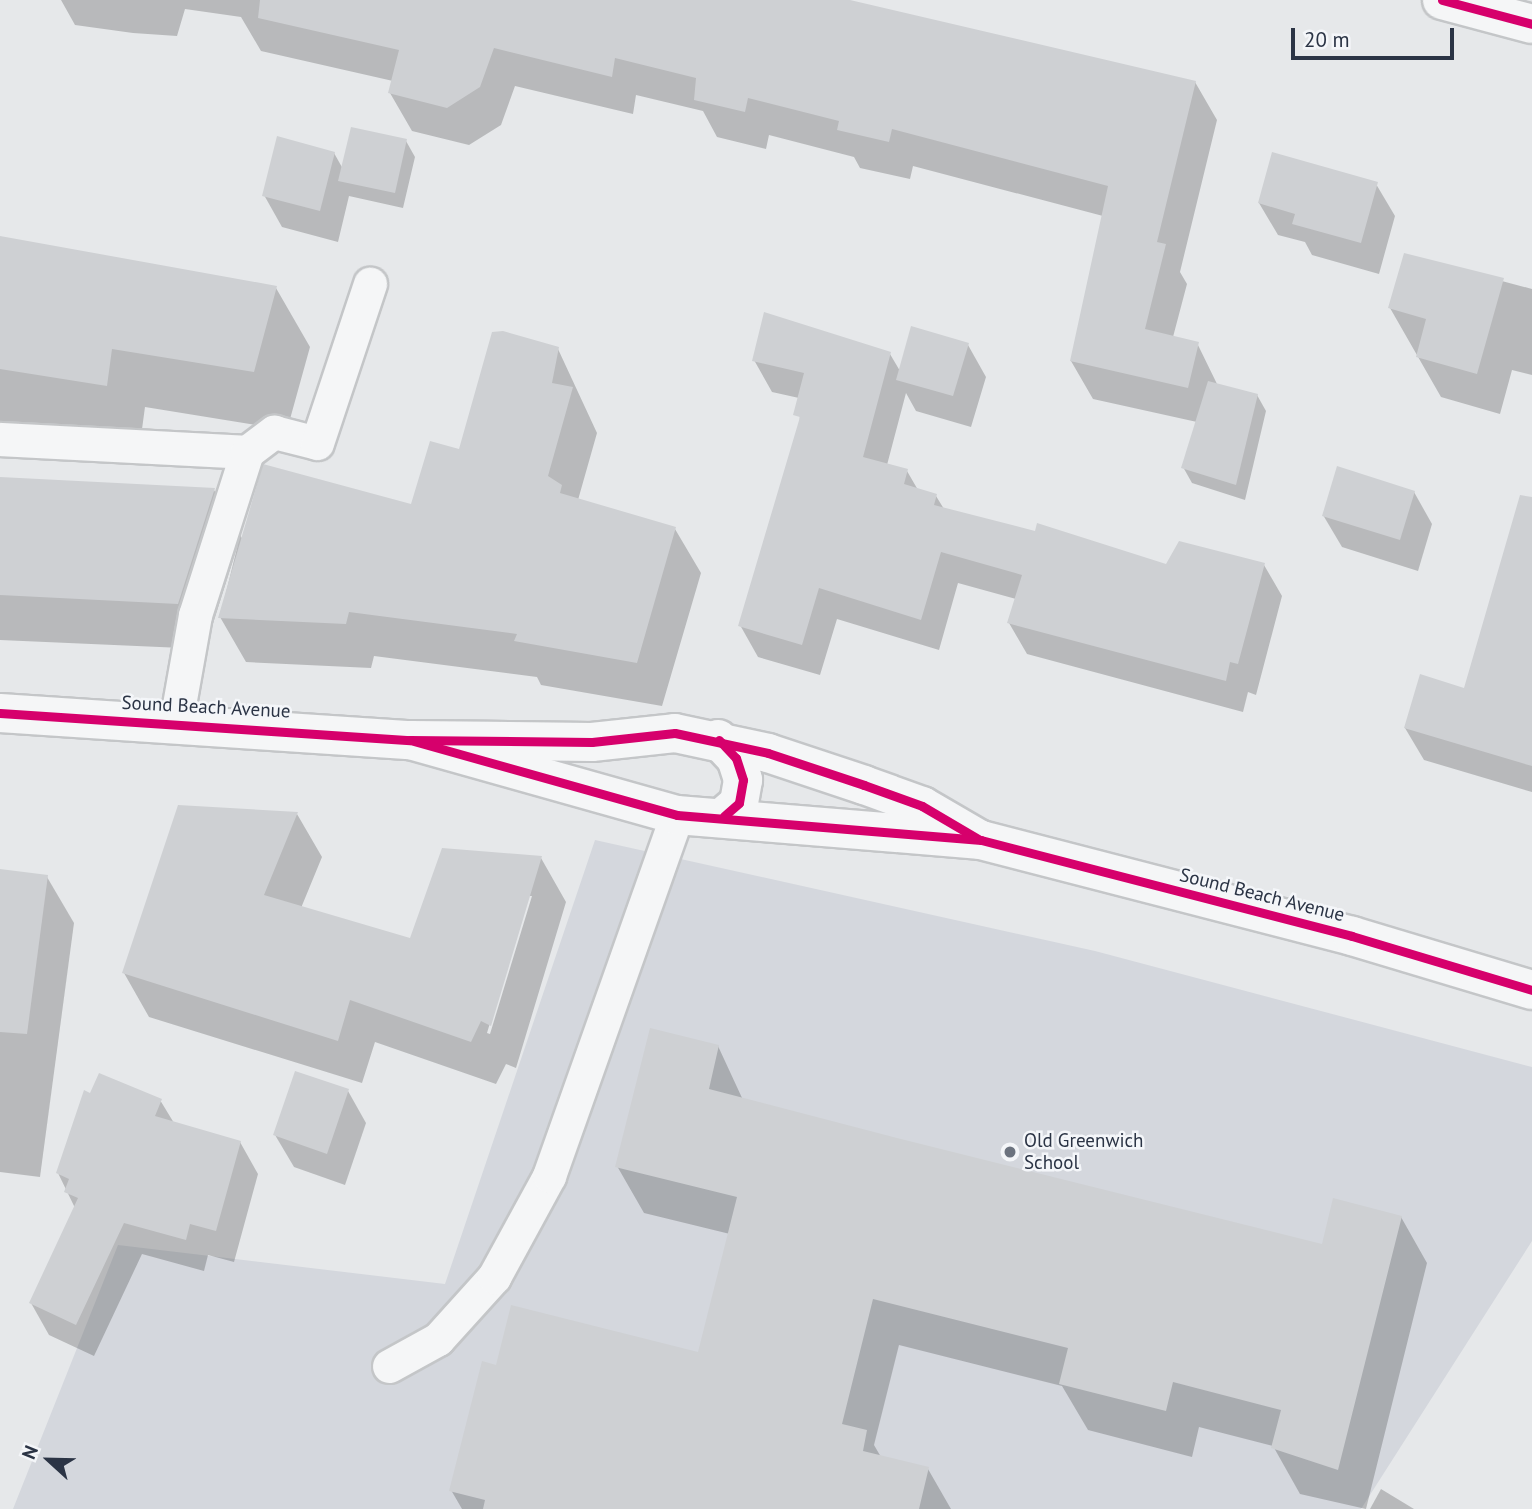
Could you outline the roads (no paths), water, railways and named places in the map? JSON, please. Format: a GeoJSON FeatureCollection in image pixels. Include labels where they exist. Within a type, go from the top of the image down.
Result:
{"type":"FeatureCollection","features":[{"type":"Feature","properties":{"kind":"street"},"geometry":{"type":"LineString","coordinates":[[1442,0],[1532,24]]}},
{"type":"Feature","properties":{"kind":"street","name":"Sound Beach Avenue"},"geometry":{"type":"LineString","coordinates":[[0,713],[176,722],[410,740],[627,740],[675,733],[718,739],[922,806],[981,840]]}},
{"type":"Feature","properties":{"kind":"street"},"geometry":{"type":"LineString","coordinates":[[718,739],[736,758],[743,780],[739,803],[724,816]]}},
{"type":"Feature","properties":{"kind":"street","name":"Sound Beach Avenue"},"geometry":{"type":"LineString","coordinates":[[410,740],[626,803],[677,815],[724,816],[915,839],[981,840],[1532,990]]}},
{"type":"Feature","properties":{"kind":"street"},"geometry":{"type":"LineString","coordinates":[[626,803],[612,782],[615,754],[627,740]]}},
{"type":"Feature","properties":{"kind":"lane"},"geometry":{"type":"LineString","coordinates":[[176,722],[195,615],[247,452],[274,432],[317,443],[370,284]]}},
{"type":"Feature","properties":{"kind":"lane"},"geometry":{"type":"LineString","coordinates":[[0,439],[247,452]]}},
{"type":"Feature","properties":{"kind":"lane"},"geometry":{"type":"LineString","coordinates":[[389,1366],[438,1339],[494,1277],[549,1176],[677,815]]}},
{"type":"Feature","properties":{"kind":"place","name":"Old Greenwich School"},"geometry":{"type":"Point","coordinates":[1010,1152]}}]}
